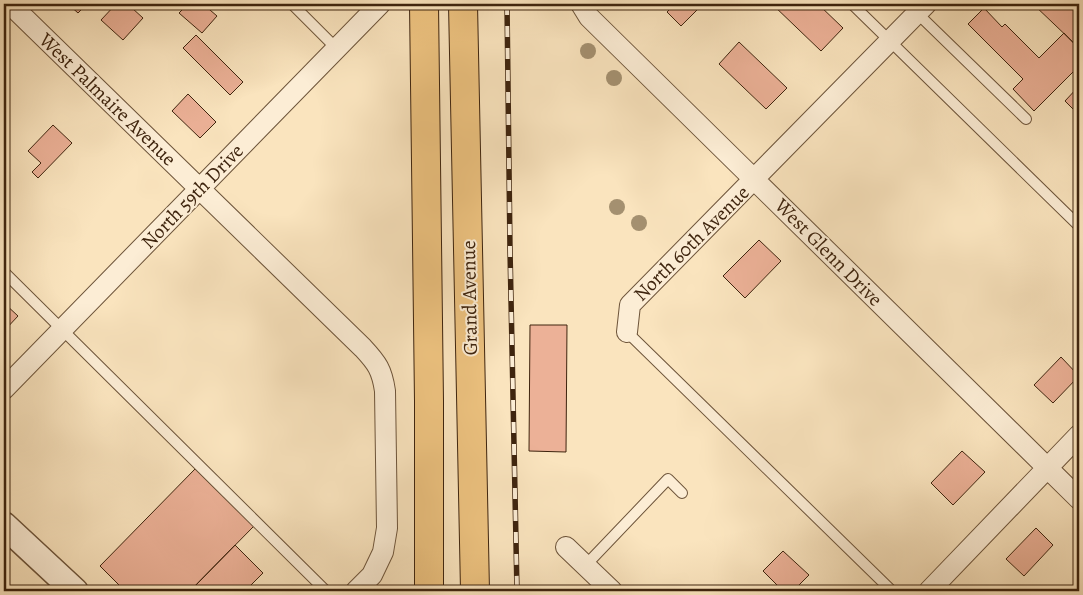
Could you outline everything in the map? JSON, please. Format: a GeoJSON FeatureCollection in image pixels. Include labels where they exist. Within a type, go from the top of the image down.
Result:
{"type":"FeatureCollection","features":[{"type":"Feature","properties":{"kind":"highway","name":"Grand Avenue"},"geometry":{"type":"LineString","coordinates":[[424,4],[429,401],[429,591]]}},
{"type":"Feature","properties":{"kind":"highway","name":"Grand Avenue"},"geometry":{"type":"LineString","coordinates":[[464,4],[475,591]]}},
{"type":"Feature","properties":{"kind":"street","name":"West Palmaire Avenue"},"geometry":{"type":"LineString","coordinates":[[10,4],[363,348],[377,364],[383,377],[385,391],[387,528],[383,552],[376,568],[372,575],[356,591]]}},
{"type":"Feature","properties":{"kind":"street","name":"North 59th Drive"},"geometry":{"type":"LineString","coordinates":[[4,389],[380,4]]}},
{"type":"Feature","properties":{"kind":"street","name":"West Glenn Drive"},"geometry":{"type":"LineString","coordinates":[[581,4],[589,16],[1079,499]]}},
{"type":"Feature","properties":{"kind":"street","name":"North 60th Avenue"},"geometry":{"type":"LineString","coordinates":[[627,332],[630,305],[922,8]]}},
{"type":"Feature","properties":{"kind":"street"},"geometry":{"type":"LineString","coordinates":[[929,591],[1079,435]]}},
{"type":"Feature","properties":{"kind":"street"},"geometry":{"type":"LineString","coordinates":[[4,525],[75,591]]}},
{"type":"Feature","properties":{"kind":"street"},"geometry":{"type":"LineString","coordinates":[[566,547],[612,591]]}},
{"type":"Feature","properties":{"kind":"lane"},"geometry":{"type":"LineString","coordinates":[[292,4],[336,48]]}},
{"type":"Feature","properties":{"kind":"lane"},"geometry":{"type":"LineString","coordinates":[[852,4],[1079,226]]}},
{"type":"Feature","properties":{"kind":"lane"},"geometry":{"type":"LineString","coordinates":[[922,8],[1026,119]]}},
{"type":"Feature","properties":{"kind":"lane"},"geometry":{"type":"LineString","coordinates":[[4,272],[326,591]]}},
{"type":"Feature","properties":{"kind":"lane","name":"North 60th Avenue"},"geometry":{"type":"LineString","coordinates":[[627,332],[892,591]]}},
{"type":"Feature","properties":{"kind":"lane"},"geometry":{"type":"LineString","coordinates":[[585,566],[668,479],[682,493]]}},
{"type":"Feature","properties":{"kind":"building"},"geometry":{"type":"Polygon","coordinates":[[[68,4],[87,4],[78,13],[68,4]]]}},
{"type":"Feature","properties":{"kind":"building"},"geometry":{"type":"Polygon","coordinates":[[[116,4],[135,4],[132,8],[143,18],[123,40],[101,20],[116,4]]]}},
{"type":"Feature","properties":{"kind":"building"},"geometry":{"type":"Polygon","coordinates":[[[188,4],[203,4],[217,16],[202,33],[179,13],[188,4]]]}},
{"type":"Feature","properties":{"kind":"building"},"geometry":{"type":"Polygon","coordinates":[[[675,4],[703,4],[681,26],[667,12],[675,4]]]}},
{"type":"Feature","properties":{"kind":"building"},"geometry":{"type":"Polygon","coordinates":[[[772,4],[818,4],[843,28],[821,51],[772,4]]]}},
{"type":"Feature","properties":{"kind":"building"},"geometry":{"type":"Polygon","coordinates":[[[1033,4],[1079,4],[1079,45],[1076,42],[1075,44],[1033,4]]]}},
{"type":"Feature","properties":{"kind":"building"},"geometry":{"type":"Polygon","coordinates":[[[984,8],[1002,27],[1005,24],[1039,58],[1064,33],[1079,49],[1079,66],[1034,111],[1013,89],[1023,79],[968,24],[984,8]]]}},
{"type":"Feature","properties":{"kind":"building"},"geometry":{"type":"Polygon","coordinates":[[[196,35],[243,82],[230,95],[183,48],[196,35]]]}},
{"type":"Feature","properties":{"kind":"building"},"geometry":{"type":"Polygon","coordinates":[[[739,42],[787,88],[766,109],[719,64],[739,42]]]}},
{"type":"Feature","properties":{"kind":"building"},"geometry":{"type":"Polygon","coordinates":[[[1079,86],[1079,109],[1076,112],[1065,101],[1079,86]]]}},
{"type":"Feature","properties":{"kind":"building"},"geometry":{"type":"Polygon","coordinates":[[[188,94],[216,122],[200,138],[172,111],[188,94]]]}},
{"type":"Feature","properties":{"kind":"building"},"geometry":{"type":"Polygon","coordinates":[[[53,125],[72,143],[38,178],[32,172],[41,163],[28,151],[53,125]]]}},
{"type":"Feature","properties":{"kind":"building"},"geometry":{"type":"Polygon","coordinates":[[[759,240],[781,261],[745,298],[723,276],[759,240]]]}},
{"type":"Feature","properties":{"kind":"building"},"geometry":{"type":"Polygon","coordinates":[[[4,303],[18,316],[4,331],[4,303]]]}},
{"type":"Feature","properties":{"kind":"building"},"geometry":{"type":"Polygon","coordinates":[[[530,325],[567,325],[566,452],[529,451],[530,325]]]}},
{"type":"Feature","properties":{"kind":"building"},"geometry":{"type":"Polygon","coordinates":[[[1061,357],[1079,376],[1053,403],[1034,385],[1061,357]]]}},
{"type":"Feature","properties":{"kind":"building"},"geometry":{"type":"Polygon","coordinates":[[[962,451],[985,472],[953,505],[931,483],[962,451]]]}},
{"type":"Feature","properties":{"kind":"building"},"geometry":{"type":"Polygon","coordinates":[[[195,469],[254,526],[190,591],[125,591],[100,566],[195,469]]]}},
{"type":"Feature","properties":{"kind":"building"},"geometry":{"type":"Polygon","coordinates":[[[1036,528],[1053,545],[1024,576],[1006,559],[1036,528]]]}},
{"type":"Feature","properties":{"kind":"building"},"geometry":{"type":"Polygon","coordinates":[[[235,545],[263,573],[245,591],[190,591],[235,545]]]}},
{"type":"Feature","properties":{"kind":"building"},"geometry":{"type":"Polygon","coordinates":[[[783,551],[809,575],[793,591],[783,591],[763,571],[783,551]]]}},
{"type":"Feature","properties":{"kind":"railway"},"geometry":{"type":"LineString","coordinates":[[507,4],[517,591]]}}]}
